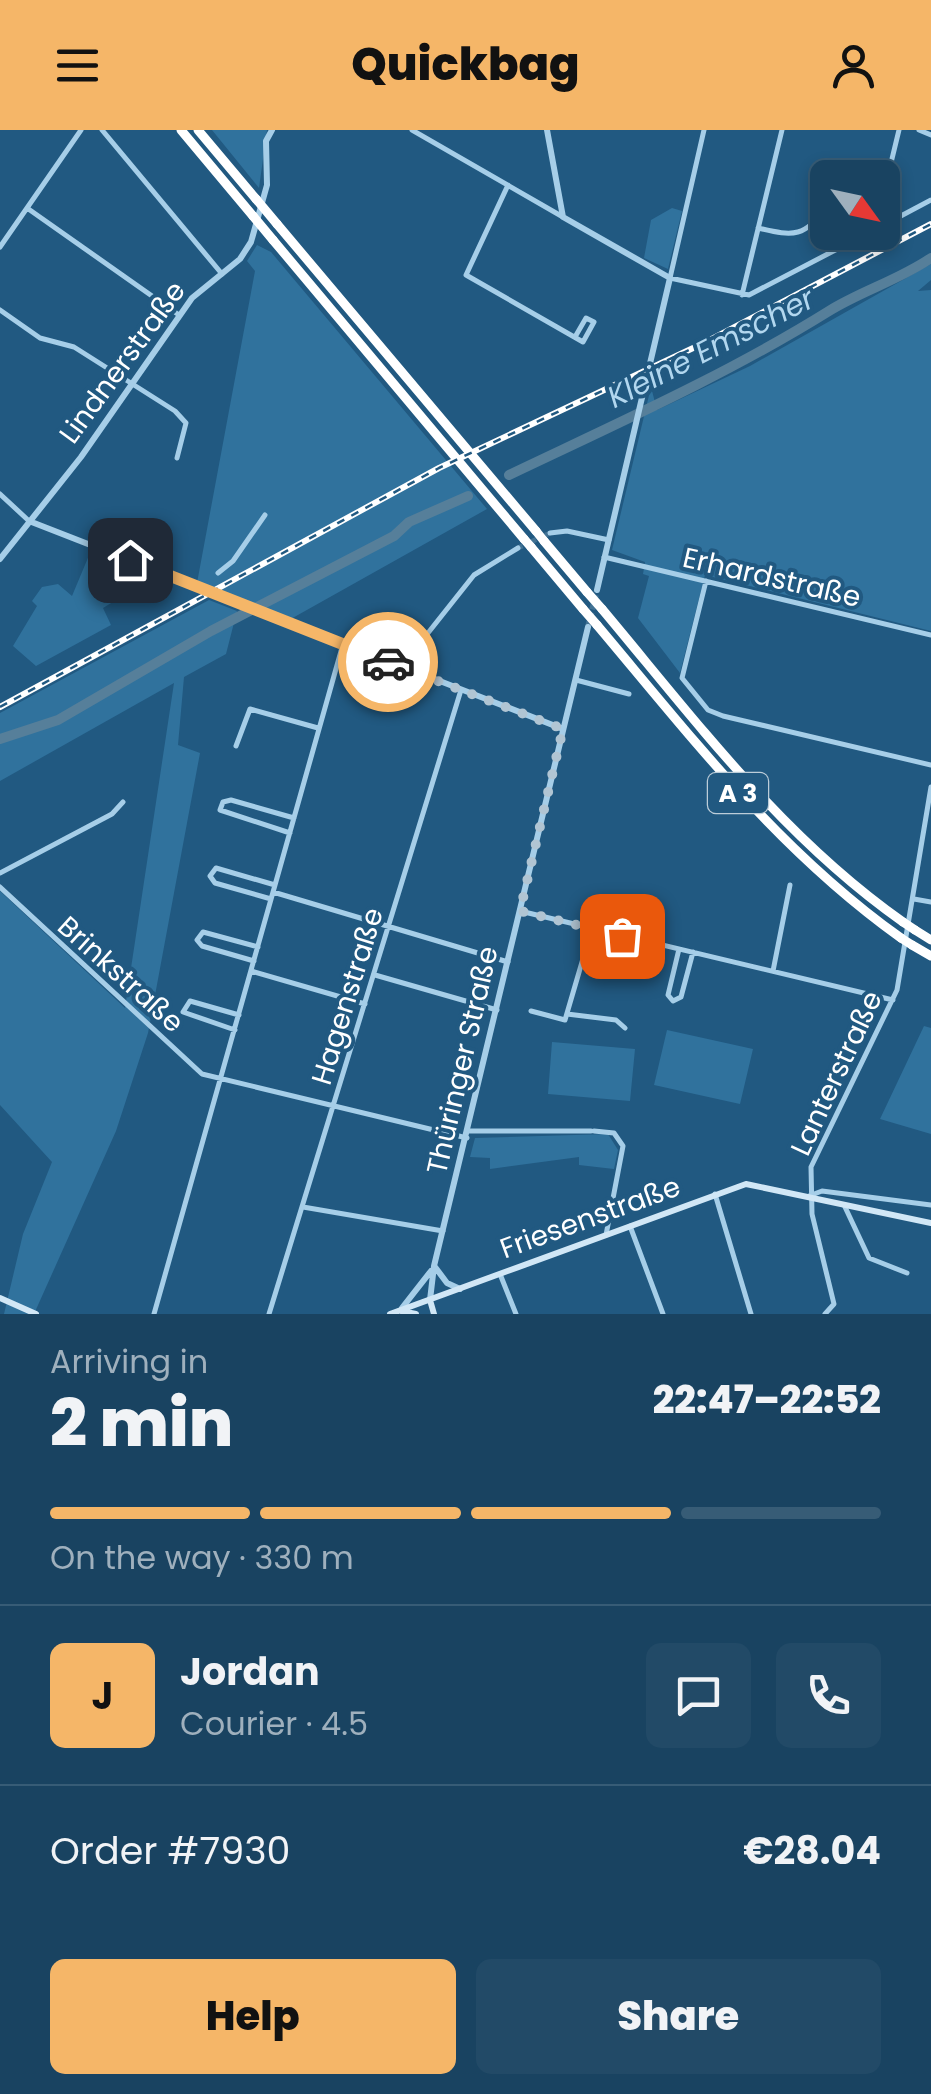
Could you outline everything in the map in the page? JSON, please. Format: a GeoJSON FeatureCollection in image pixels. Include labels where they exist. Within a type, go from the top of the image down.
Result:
{"type":"FeatureCollection","features":[{"type":"Feature","properties":{"kind":"highway","name":"A 3"},"geometry":{"type":"LineString","coordinates":[[181,130],[525,545],[583,609],[593,626],[784,843],[852,903],[931,956]]}},
{"type":"Feature","properties":{"kind":"highway","name":"A 3"},"geometry":{"type":"LineString","coordinates":[[198,130],[536,530],[547,537],[602,609],[782,822],[835,872],[931,940]]}},
{"type":"Feature","properties":{"kind":"main road","name":"Friesenstraße"},"geometry":{"type":"LineString","coordinates":[[390,1314],[715,1194],[753,1184],[931,1223]]}},
{"type":"Feature","properties":{"kind":"main road"},"geometry":{"type":"LineString","coordinates":[[0,1298],[36,1314]]}},
{"type":"Feature","properties":{"kind":"main road"},"geometry":{"type":"LineString","coordinates":[[430,1300],[434,1314]]}},
{"type":"Feature","properties":{"kind":"main road"},"geometry":{"type":"LineString","coordinates":[[400,1311],[416,1314]]}},
{"type":"Feature","properties":{"kind":"street"},"geometry":{"type":"LineString","coordinates":[[0,247],[81,130]]}},
{"type":"Feature","properties":{"kind":"street"},"geometry":{"type":"LineString","coordinates":[[102,130],[222,274]]}},
{"type":"Feature","properties":{"kind":"street","name":"Lindnerstraße"},"geometry":{"type":"LineString","coordinates":[[0,559],[195,295],[240,259],[254,236],[266,185],[266,142],[272,130]]}},
{"type":"Feature","properties":{"kind":"street"},"geometry":{"type":"LineString","coordinates":[[412,130],[670,278],[742,294],[756,293],[836,250]]}},
{"type":"Feature","properties":{"kind":"street"},"geometry":{"type":"LineString","coordinates":[[547,130],[563,217]]}},
{"type":"Feature","properties":{"kind":"street"},"geometry":{"type":"LineString","coordinates":[[592,591],[636,428],[704,130]]}},
{"type":"Feature","properties":{"kind":"street"},"geometry":{"type":"LineString","coordinates":[[742,294],[782,130]]}},
{"type":"Feature","properties":{"kind":"street"},"geometry":{"type":"LineString","coordinates":[[892,160],[898,130]]}},
{"type":"Feature","properties":{"kind":"street"},"geometry":{"type":"LineString","coordinates":[[919,130],[931,136]]}},
{"type":"Feature","properties":{"kind":"street"},"geometry":{"type":"LineString","coordinates":[[508,186],[466,275],[583,342],[594,322],[586,318],[575,337]]}},
{"type":"Feature","properties":{"kind":"street"},"geometry":{"type":"LineString","coordinates":[[900,216],[931,200]]}},
{"type":"Feature","properties":{"kind":"street"},"geometry":{"type":"LineString","coordinates":[[26,208],[180,314]]}},
{"type":"Feature","properties":{"kind":"street"},"geometry":{"type":"LineString","coordinates":[[758,228],[794,235],[810,226]]}},
{"type":"Feature","properties":{"kind":"street"},"geometry":{"type":"LineString","coordinates":[[0,310],[40,338],[74,348],[175,411],[186,423],[178,458]]}},
{"type":"Feature","properties":{"kind":"street"},"geometry":{"type":"LineString","coordinates":[[0,494],[30,521],[563,729]]}},
{"type":"Feature","properties":{"kind":"street"},"geometry":{"type":"LineString","coordinates":[[218,573],[233,561],[265,514]]}},
{"type":"Feature","properties":{"kind":"street"},"geometry":{"type":"LineString","coordinates":[[547,537],[567,531],[608,540]]}},
{"type":"Feature","properties":{"kind":"street"},"geometry":{"type":"LineString","coordinates":[[401,667],[474,575],[525,545]]}},
{"type":"Feature","properties":{"kind":"street","name":"Erhardstraße"},"geometry":{"type":"LineString","coordinates":[[604,557],[931,635]]}},
{"type":"Feature","properties":{"kind":"street"},"geometry":{"type":"LineString","coordinates":[[706,581],[682,678],[708,710],[931,764]]}},
{"type":"Feature","properties":{"kind":"street","name":"Thüringer Straße"},"geometry":{"type":"LineString","coordinates":[[430,1300],[442,1231],[563,729],[593,626]]}},
{"type":"Feature","properties":{"kind":"street"},"geometry":{"type":"LineString","coordinates":[[154,1314],[343,644]]}},
{"type":"Feature","properties":{"kind":"street"},"geometry":{"type":"LineString","coordinates":[[576,680],[629,694]]}},
{"type":"Feature","properties":{"kind":"street","name":"Hagenstraße"},"geometry":{"type":"LineString","coordinates":[[269,1314],[461,690]]}},
{"type":"Feature","properties":{"kind":"street"},"geometry":{"type":"LineString","coordinates":[[236,746],[250,708],[318,728]]}},
{"type":"Feature","properties":{"kind":"street","name":"Lanterstraße"},"geometry":{"type":"LineString","coordinates":[[827,1313],[834,1304],[809,1196],[811,1168],[893,1000],[931,787]]}},
{"type":"Feature","properties":{"kind":"street"},"geometry":{"type":"LineString","coordinates":[[290,833],[220,810],[226,800],[294,818]]}},
{"type":"Feature","properties":{"kind":"street"},"geometry":{"type":"LineString","coordinates":[[0,873],[112,814],[123,802]]}},
{"type":"Feature","properties":{"kind":"street"},"geometry":{"type":"LineString","coordinates":[[273,892],[215,883],[210,876],[216,868],[273,892],[508,962]]}},
{"type":"Feature","properties":{"kind":"street"},"geometry":{"type":"LineString","coordinates":[[772,971],[790,885]]}},
{"type":"Feature","properties":{"kind":"street","name":"Brinkstraße"},"geometry":{"type":"LineString","coordinates":[[0,887],[194,1068],[221,1080],[334,1108],[468,1134],[614,1133],[623,1146],[606,1235]]}},
{"type":"Feature","properties":{"kind":"street"},"geometry":{"type":"LineString","coordinates":[[914,898],[931,902]]}},
{"type":"Feature","properties":{"kind":"street"},"geometry":{"type":"LineString","coordinates":[[520,911],[893,1000]]}},
{"type":"Feature","properties":{"kind":"street"},"geometry":{"type":"LineString","coordinates":[[566,1017],[592,928]]}},
{"type":"Feature","properties":{"kind":"street"},"geometry":{"type":"LineString","coordinates":[[254,961],[202,946],[197,940],[206,932],[258,947]]}},
{"type":"Feature","properties":{"kind":"street"},"geometry":{"type":"LineString","coordinates":[[678,948],[668,995],[673,1002],[681,997],[692,952]]}},
{"type":"Feature","properties":{"kind":"street"},"geometry":{"type":"LineString","coordinates":[[251,971],[365,1004]]}},
{"type":"Feature","properties":{"kind":"street"},"geometry":{"type":"LineString","coordinates":[[374,974],[497,1010]]}},
{"type":"Feature","properties":{"kind":"street"},"geometry":{"type":"LineString","coordinates":[[235,1030],[182,1012],[190,1002],[239,1015]]}},
{"type":"Feature","properties":{"kind":"street"},"geometry":{"type":"LineString","coordinates":[[531,1011],[616,1020],[625,1028]]}},
{"type":"Feature","properties":{"kind":"street","name":"Friesenstraße"},"geometry":{"type":"LineString","coordinates":[[809,1196],[822,1191],[931,1204]]}},
{"type":"Feature","properties":{"kind":"street"},"geometry":{"type":"LineString","coordinates":[[715,1194],[751,1314]]}},
{"type":"Feature","properties":{"kind":"street"},"geometry":{"type":"LineString","coordinates":[[303,1207],[442,1231]]}},
{"type":"Feature","properties":{"kind":"street"},"geometry":{"type":"LineString","coordinates":[[845,1207],[869,1258],[907,1272]]}},
{"type":"Feature","properties":{"kind":"street"},"geometry":{"type":"LineString","coordinates":[[630,1226],[663,1314]]}},
{"type":"Feature","properties":{"kind":"street"},"geometry":{"type":"LineString","coordinates":[[400,1311],[434,1266],[447,1284],[460,1289]]}},
{"type":"Feature","properties":{"kind":"street"},"geometry":{"type":"LineString","coordinates":[[500,1274],[516,1314]]}},
{"type":"Feature","properties":{"kind":"shaded area"},"geometry":{"type":"Polygon","coordinates":[[[212,130],[267,130],[259,188],[212,130]]]}},
{"type":"Feature","properties":{"kind":"shaded area"},"geometry":{"type":"Polygon","coordinates":[[[672,208],[682,211],[668,269],[644,258],[651,220],[672,208]]]}},
{"type":"Feature","properties":{"kind":"shaded area"},"geometry":{"type":"Polygon","coordinates":[[[257,245],[271,252],[487,509],[289,620],[197,583],[255,271],[247,261],[257,245]]]}},
{"type":"Feature","properties":{"kind":"shaded area"},"geometry":{"type":"Polygon","coordinates":[[[931,264],[931,280],[918,291],[931,290],[931,631],[705,575],[680,673],[638,618],[649,576],[643,574],[645,562],[612,550],[651,387],[657,410],[750,366],[931,264]]]}},
{"type":"Feature","properties":{"kind":"shaded area"},"geometry":{"type":"Polygon","coordinates":[[[90,553],[100,558],[121,597],[103,608],[111,625],[36,666],[13,646],[37,606],[32,601],[42,587],[58,584],[72,596],[90,553]]]}},
{"type":"Feature","properties":{"kind":"shaded area"},"geometry":{"type":"Polygon","coordinates":[[[209,600],[237,611],[226,654],[184,677],[178,745],[200,753],[148,1033],[116,1131],[34,1314],[4,1314],[23,1234],[52,1162],[0,1105],[0,891],[125,1008],[174,683],[0,781],[0,713],[209,600]]]}},
{"type":"Feature","properties":{"kind":"shaded area"},"geometry":{"type":"Polygon","coordinates":[[[924,1026],[931,1028],[931,1134],[880,1119],[924,1026]]]}},
{"type":"Feature","properties":{"kind":"shaded area"},"geometry":{"type":"Polygon","coordinates":[[[667,1030],[753,1049],[740,1104],[654,1085],[667,1030]]]}},
{"type":"Feature","properties":{"kind":"shaded area"},"geometry":{"type":"Polygon","coordinates":[[[552,1042],[635,1049],[630,1101],[548,1094],[552,1042]]]}},
{"type":"Feature","properties":{"kind":"shaded area"},"geometry":{"type":"Polygon","coordinates":[[[608,1134],[618,1150],[614,1169],[579,1165],[579,1157],[490,1169],[490,1158],[470,1157],[475,1138],[608,1134]]]}},
{"type":"Feature","properties":{"kind":"waterway","name":"Kleine Emscher"},"geometry":{"type":"LineString","coordinates":[[509,475],[712,377],[931,258]]}},
{"type":"Feature","properties":{"kind":"waterway","name":"Kleine Emscher"},"geometry":{"type":"LineString","coordinates":[[0,739],[58,720],[211,631],[394,536],[409,522],[468,496]]}},
{"type":"Feature","properties":{"kind":"tunnel"},"geometry":{"type":"LineString","coordinates":[[518,548],[550,533]]}},
{"type":"Feature","properties":{"kind":"tunnel"},"geometry":{"type":"LineString","coordinates":[[588,627],[597,590]]}},
{"type":"Feature","properties":{"kind":"railway"},"geometry":{"type":"LineString","coordinates":[[0,707],[439,468],[708,341],[931,224]]}},
{"type":"Feature","properties":{"kind":"way so far"},"geometry":{"type":"LineString","coordinates":[[388,662],[563,729],[520,911],[622,936]]}},
{"type":"Feature","properties":{"kind":"route"},"geometry":{"type":"LineString","coordinates":[[130,560],[388,662]]}}]}
